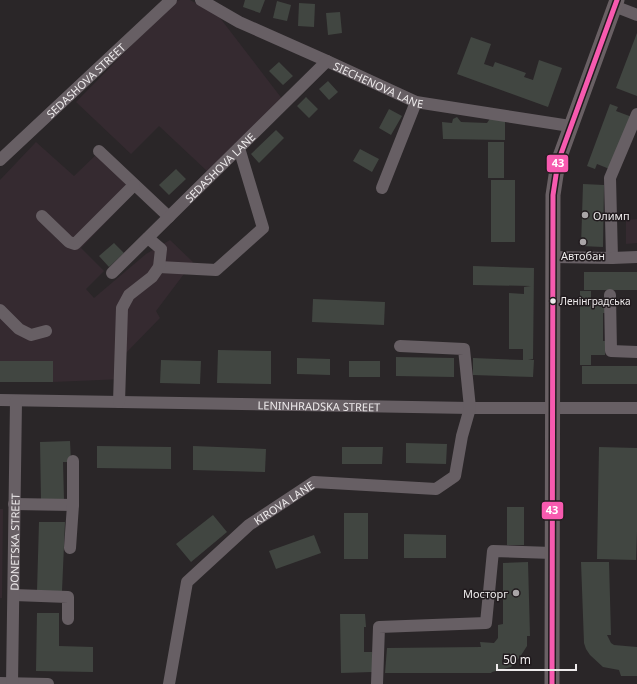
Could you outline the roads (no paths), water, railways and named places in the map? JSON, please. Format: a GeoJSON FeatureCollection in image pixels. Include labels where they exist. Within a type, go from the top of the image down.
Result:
{"type":"FeatureCollection","features":[{"type":"Feature","properties":{"kind":"main road"},"geometry":{"type":"LineString","coordinates":[[552,684],[553,196],[558,162],[615,3]]}},
{"type":"Feature","properties":{"kind":"street","name":"SEDASHOVA STREET"},"geometry":{"type":"LineString","coordinates":[[0,160],[171,0]]}},
{"type":"Feature","properties":{"kind":"street","name":"SIECHENOVA LANE"},"geometry":{"type":"LineString","coordinates":[[201,0],[238,22],[327,60],[416,102],[570,126]]}},
{"type":"Feature","properties":{"kind":"street"},"geometry":{"type":"LineString","coordinates":[[615,3],[637,16]]}},
{"type":"Feature","properties":{"kind":"street","name":"SEDASHOVA LANE"},"geometry":{"type":"LineString","coordinates":[[112,274],[327,60]]}},
{"type":"Feature","properties":{"kind":"street"},"geometry":{"type":"LineString","coordinates":[[382,188],[416,102]]}},
{"type":"Feature","properties":{"kind":"street"},"geometry":{"type":"LineString","coordinates":[[612,258],[610,178],[637,114]]}},
{"type":"Feature","properties":{"kind":"street"},"geometry":{"type":"LineString","coordinates":[[159,267],[216,270],[263,228],[239,148]]}},
{"type":"Feature","properties":{"kind":"street"},"geometry":{"type":"LineString","coordinates":[[99,151],[169,217]]}},
{"type":"Feature","properties":{"kind":"street"},"geometry":{"type":"LineString","coordinates":[[42,216],[69,242],[75,244],[134,185]]}},
{"type":"Feature","properties":{"kind":"street"},"geometry":{"type":"LineString","coordinates":[[119,402],[122,308],[129,294],[152,277],[159,267],[161,250],[148,238]]}},
{"type":"Feature","properties":{"kind":"street"},"geometry":{"type":"LineString","coordinates":[[554,257],[637,257]]}},
{"type":"Feature","properties":{"kind":"street"},"geometry":{"type":"LineString","coordinates":[[610,295],[611,351],[637,352]]}},
{"type":"Feature","properties":{"kind":"street"},"geometry":{"type":"LineString","coordinates":[[0,310],[19,329],[31,335],[46,331]]}},
{"type":"Feature","properties":{"kind":"street"},"geometry":{"type":"LineString","coordinates":[[400,346],[464,348],[470,408]]}},
{"type":"Feature","properties":{"kind":"street","name":"LENINHRADSKA STREET"},"geometry":{"type":"LineString","coordinates":[[0,400],[470,408],[637,408]]}},
{"type":"Feature","properties":{"kind":"street","name":"DONETSKA STREET"},"geometry":{"type":"LineString","coordinates":[[8,683],[14,595],[16,401]]}},
{"type":"Feature","properties":{"kind":"street","name":"KIROVA LANE"},"geometry":{"type":"LineString","coordinates":[[169,684],[187,582],[249,525],[314,482],[436,489],[455,476],[462,436],[470,408]]}},
{"type":"Feature","properties":{"kind":"street"},"geometry":{"type":"LineString","coordinates":[[70,548],[73,505],[73,461]]}},
{"type":"Feature","properties":{"kind":"street"},"geometry":{"type":"LineString","coordinates":[[14,504],[73,505]]}},
{"type":"Feature","properties":{"kind":"street"},"geometry":{"type":"LineString","coordinates":[[378,684],[379,627],[486,624],[493,551],[552,553]]}},
{"type":"Feature","properties":{"kind":"street"},"geometry":{"type":"LineString","coordinates":[[14,595],[68,597],[68,619]]}},
{"type":"Feature","properties":{"kind":"street"},"geometry":{"type":"LineString","coordinates":[[8,683],[48,684]]}},
{"type":"Feature","properties":{"kind":"place","name":"Олимп"},"geometry":{"type":"Point","coordinates":[585,215]}},
{"type":"Feature","properties":{"kind":"place","name":"Автобан"},"geometry":{"type":"Point","coordinates":[583,242]}},
{"type":"Feature","properties":{"kind":"place","name":"Ленінградська"},"geometry":{"type":"Point","coordinates":[553,301]}},
{"type":"Feature","properties":{"kind":"place","name":"Мосторг"},"geometry":{"type":"Point","coordinates":[516,593]}}]}
